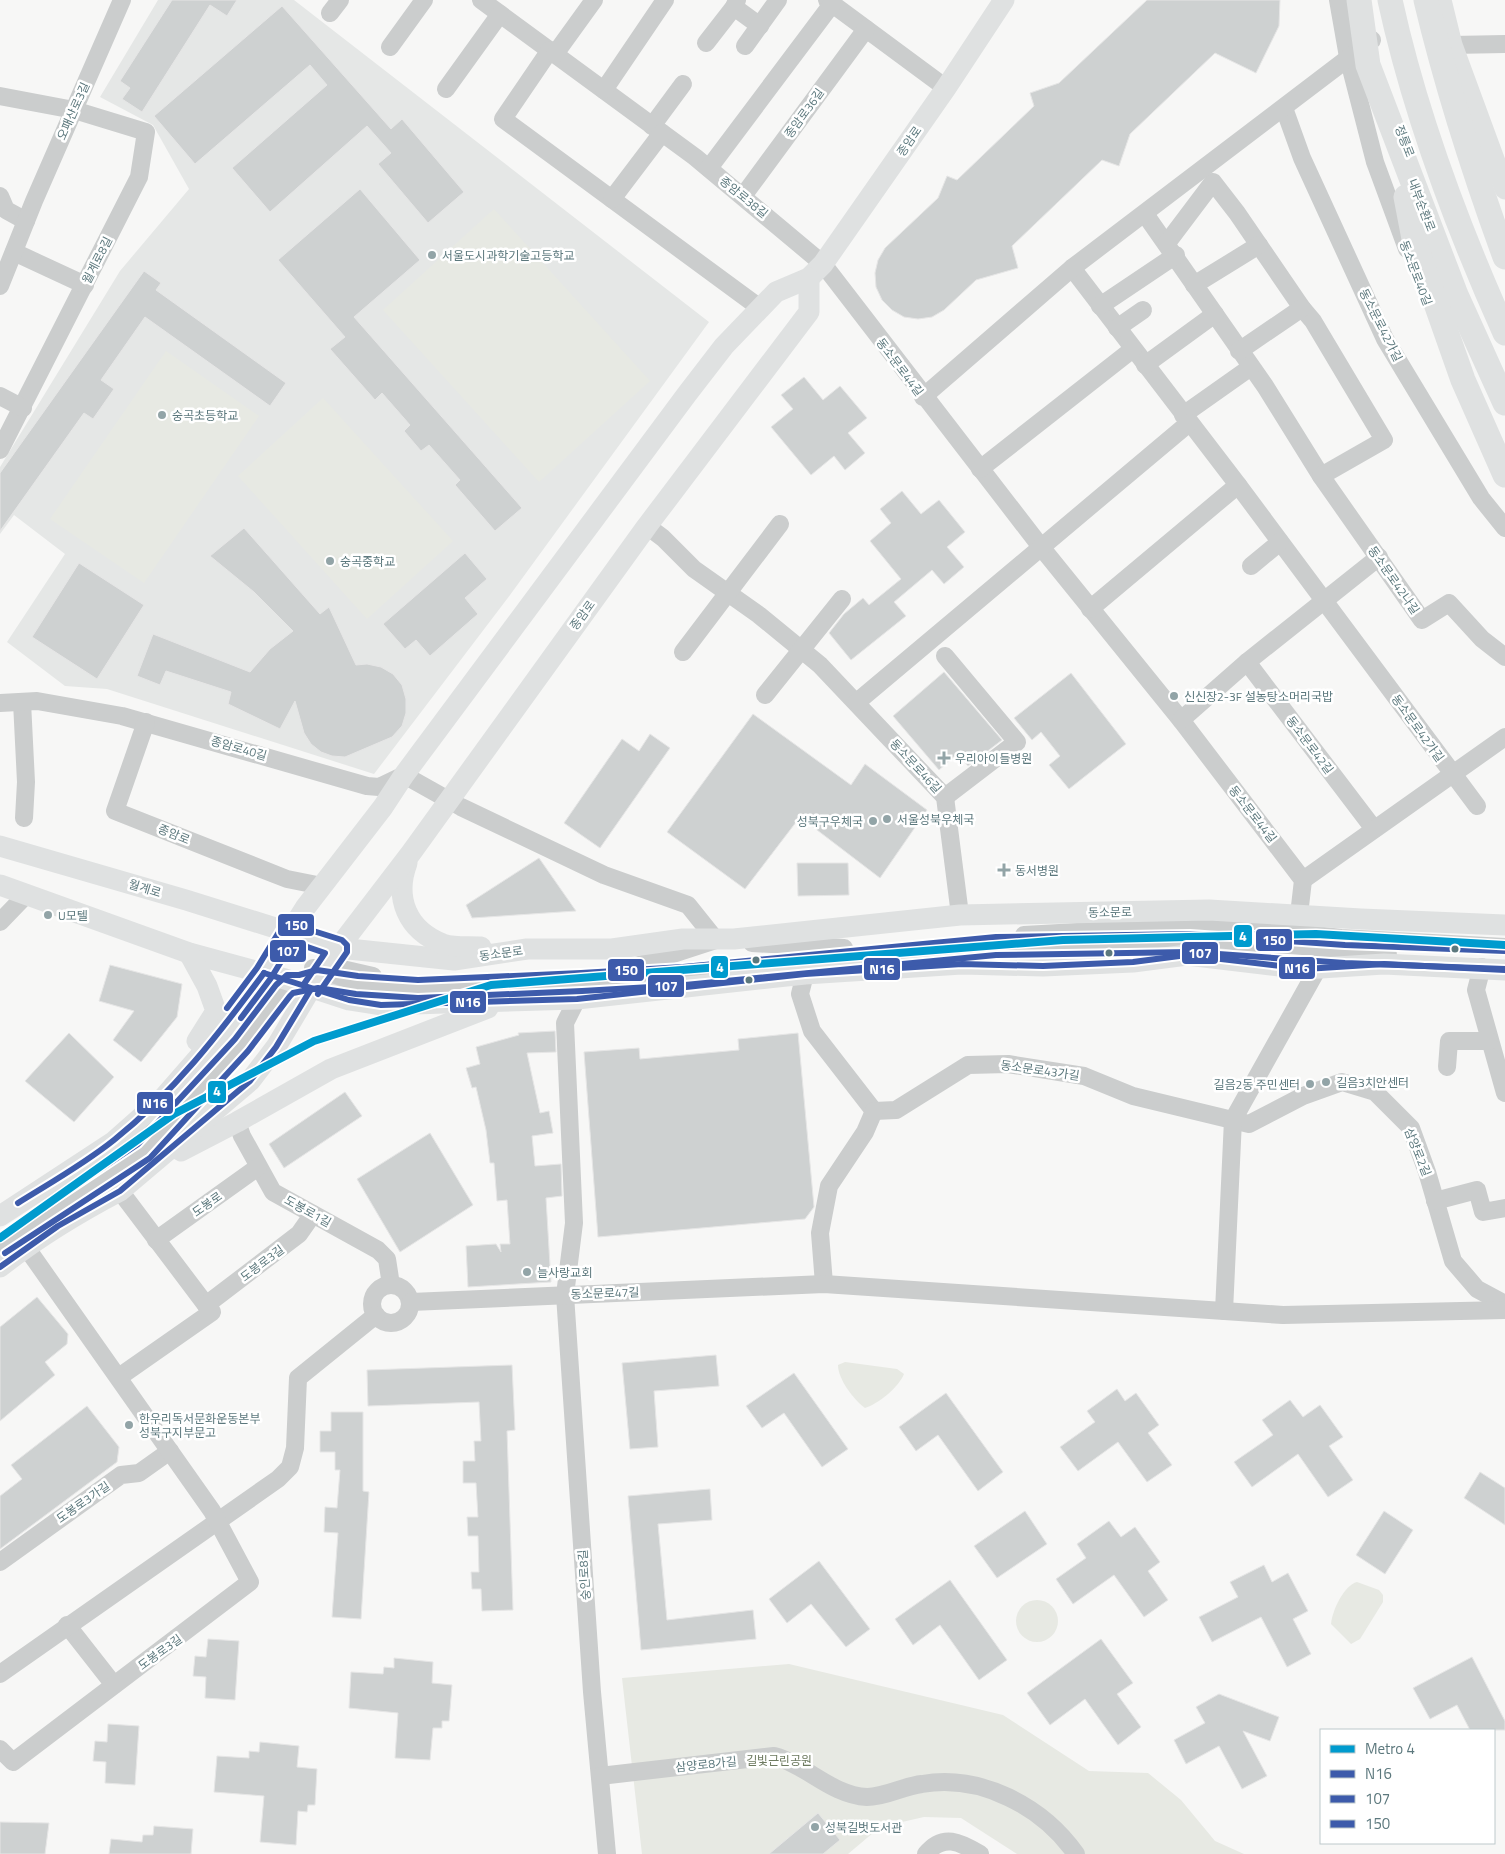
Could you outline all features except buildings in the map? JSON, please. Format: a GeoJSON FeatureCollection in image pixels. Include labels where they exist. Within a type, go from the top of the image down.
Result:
{"type":"FeatureCollection","features":[{"type":"Feature","properties":{"kind":"highway","name":"내부순환로"},"geometry":{"type":"LineString","coordinates":[[1358,0],[1368,65],[1456,295],[1505,403]]}},
{"type":"Feature","properties":{"kind":"highway"},"geometry":{"type":"LineString","coordinates":[[1390,0],[1403,60],[1435,162],[1505,333]]}},
{"type":"Feature","properties":{"kind":"highway"},"geometry":{"type":"LineString","coordinates":[[1426,0],[1440,59],[1472,164],[1505,256]]}},
{"type":"Feature","properties":{"kind":"highway"},"geometry":{"type":"LineString","coordinates":[[1385,86],[1415,244],[1463,380],[1504,476]]}},
{"type":"Feature","properties":{"kind":"main road","name":"종암로"},"geometry":{"type":"LineString","coordinates":[[339,948],[411,853],[647,526],[808,312],[816,271],[946,88],[1004,0]]}},
{"type":"Feature","properties":{"kind":"main road","name":"정릉로"},"geometry":{"type":"LineString","coordinates":[[1366,0],[1376,62],[1437,226],[1505,389]]}},
{"type":"Feature","properties":{"kind":"main road"},"geometry":{"type":"LineString","coordinates":[[1421,0],[1471,180],[1505,271]]}},
{"type":"Feature","properties":{"kind":"main road"},"geometry":{"type":"LineString","coordinates":[[1441,0],[1452,45],[1505,189]]}},
{"type":"Feature","properties":{"kind":"main road"},"geometry":{"type":"LineString","coordinates":[[0,1216],[113,1142],[165,1096],[220,1033],[264,973],[289,932],[322,886],[383,807],[404,775],[686,394],[724,346],[776,292],[816,271]]}},
{"type":"Feature","properties":{"kind":"main road","name":"월계로"},"geometry":{"type":"LineString","coordinates":[[0,846],[289,932]]}},
{"type":"Feature","properties":{"kind":"main road"},"geometry":{"type":"LineString","coordinates":[[411,853],[402,876],[401,897],[413,922],[423,933],[444,944],[527,949]]}},
{"type":"Feature","properties":{"kind":"main road"},"geometry":{"type":"LineString","coordinates":[[0,885],[189,953],[264,973],[307,980],[349,1000],[381,1005],[577,999],[805,974],[962,964],[1043,966],[1133,962],[1187,955],[1305,969],[1384,964],[1482,967],[1505,970]]}},
{"type":"Feature","properties":{"kind":"main road","name":"동소문로"},"geometry":{"type":"LineString","coordinates":[[289,932],[339,948],[454,960],[527,949],[612,948],[683,940],[725,940],[960,915],[1209,910],[1505,925]]}},
{"type":"Feature","properties":{"kind":"main road"},"geometry":{"type":"LineString","coordinates":[[0,1267],[26,1247],[120,1191],[152,1166],[250,1081],[276,1047],[307,980],[339,948]]}},
{"type":"Feature","properties":{"kind":"main road"},"geometry":{"type":"LineString","coordinates":[[113,1142],[173,1072],[207,1027],[216,1011],[207,986],[189,953]]}},
{"type":"Feature","properties":{"kind":"main road"},"geometry":{"type":"LineString","coordinates":[[152,1166],[331,1069],[470,1014],[510,1001]]}},
{"type":"Feature","properties":{"kind":"street","name":"오패산로3길"},"geometry":{"type":"LineString","coordinates":[[0,286],[122,0]]}},
{"type":"Feature","properties":{"kind":"street"},"geometry":{"type":"LineString","coordinates":[[390,48],[424,0]]}},
{"type":"Feature","properties":{"kind":"street","name":"종암로38길"},"geometry":{"type":"LineString","coordinates":[[481,0],[709,168],[743,196],[816,271]]}},
{"type":"Feature","properties":{"kind":"street"},"geometry":{"type":"LineString","coordinates":[[594,0],[504,119],[760,308]]}},
{"type":"Feature","properties":{"kind":"street"},"geometry":{"type":"LineString","coordinates":[[604,90],[665,0]]}},
{"type":"Feature","properties":{"kind":"street"},"geometry":{"type":"LineString","coordinates":[[745,46],[778,0]]}},
{"type":"Feature","properties":{"kind":"street","name":"동소문로40길"},"geometry":{"type":"LineString","coordinates":[[1338,0],[1348,57],[1374,162],[1426,300],[1492,461],[1504,476]]}},
{"type":"Feature","properties":{"kind":"street"},"geometry":{"type":"LineString","coordinates":[[706,43],[736,4],[760,26]]}},
{"type":"Feature","properties":{"kind":"street"},"geometry":{"type":"LineString","coordinates":[[709,168],[838,4],[866,29],[946,88]]}},
{"type":"Feature","properties":{"kind":"street"},"geometry":{"type":"LineString","coordinates":[[446,89],[500,14]]}},
{"type":"Feature","properties":{"kind":"street","name":"종암로36길"},"geometry":{"type":"LineString","coordinates":[[743,196],[866,29]]}},
{"type":"Feature","properties":{"kind":"street"},"geometry":{"type":"LineString","coordinates":[[923,397],[1072,268],[1338,68],[1348,57],[1372,40]]}},
{"type":"Feature","properties":{"kind":"street"},"geometry":{"type":"LineString","coordinates":[[1452,45],[1505,44]]}},
{"type":"Feature","properties":{"kind":"street"},"geometry":{"type":"LineString","coordinates":[[612,199],[657,129],[683,84]]}},
{"type":"Feature","properties":{"kind":"street"},"geometry":{"type":"LineString","coordinates":[[0,96],[74,110]]}},
{"type":"Feature","properties":{"kind":"street","name":"동소문로42가길"},"geometry":{"type":"LineString","coordinates":[[1284,108],[1302,158],[1385,339],[1481,498],[1505,528]]}},
{"type":"Feature","properties":{"kind":"street","name":"월계로8길"},"geometry":{"type":"LineString","coordinates":[[0,450],[139,177],[146,132],[74,110]]}},
{"type":"Feature","properties":{"kind":"street"},"geometry":{"type":"LineString","coordinates":[[1100,306],[1172,249],[1213,182],[1302,308],[1313,320],[1384,440],[1321,476]]}},
{"type":"Feature","properties":{"kind":"street"},"geometry":{"type":"LineString","coordinates":[[0,196],[6,210],[26,222]]}},
{"type":"Feature","properties":{"kind":"street","name":"동소문로42나길"},"geometry":{"type":"LineString","coordinates":[[1145,214],[1172,249],[1321,476],[1422,620],[1449,604],[1482,639],[1505,657]]}},
{"type":"Feature","properties":{"kind":"street"},"geometry":{"type":"LineString","coordinates":[[1194,285],[1258,245]]}},
{"type":"Feature","properties":{"kind":"street"},"geometry":{"type":"LineString","coordinates":[[14,252],[85,285]]}},
{"type":"Feature","properties":{"kind":"street","name":"동소문로42가길"},"geometry":{"type":"LineString","coordinates":[[1072,268],[1238,485],[1452,774],[1478,806]]}},
{"type":"Feature","properties":{"kind":"street","name":"동소문로44길"},"geometry":{"type":"LineString","coordinates":[[816,271],[923,397],[1040,547],[1181,720],[1304,880]]}},
{"type":"Feature","properties":{"kind":"street"},"geometry":{"type":"LineString","coordinates":[[1239,350],[1302,308]]}},
{"type":"Feature","properties":{"kind":"street"},"geometry":{"type":"LineString","coordinates":[[1117,328],[1143,310]]}},
{"type":"Feature","properties":{"kind":"street"},"geometry":{"type":"LineString","coordinates":[[1145,365],[1215,314]]}},
{"type":"Feature","properties":{"kind":"street"},"geometry":{"type":"LineString","coordinates":[[980,469],[1133,349]]}},
{"type":"Feature","properties":{"kind":"street"},"geometry":{"type":"LineString","coordinates":[[857,702],[1040,547],[1186,419],[1251,367]]}},
{"type":"Feature","properties":{"kind":"street"},"geometry":{"type":"LineString","coordinates":[[0,396],[22,408]]}},
{"type":"Feature","properties":{"kind":"street"},"geometry":{"type":"LineString","coordinates":[[1090,609],[1238,485]]}},
{"type":"Feature","properties":{"kind":"street"},"geometry":{"type":"LineString","coordinates":[[683,652],[780,524]]}},
{"type":"Feature","properties":{"kind":"street","name":"동소문로46길"},"geometry":{"type":"LineString","coordinates":[[647,526],[663,538],[694,569],[802,650],[857,702],[945,797],[960,915]]}},
{"type":"Feature","properties":{"kind":"street"},"geometry":{"type":"LineString","coordinates":[[1251,566],[1280,542]]}},
{"type":"Feature","properties":{"kind":"street"},"geometry":{"type":"LineString","coordinates":[[1181,720],[1247,662],[1379,557]]}},
{"type":"Feature","properties":{"kind":"street"},"geometry":{"type":"LineString","coordinates":[[765,695],[842,599]]}},
{"type":"Feature","properties":{"kind":"street"},"geometry":{"type":"LineString","coordinates":[[945,656],[1020,739],[945,797]]}},
{"type":"Feature","properties":{"kind":"street","name":"동소문로42길"},"geometry":{"type":"LineString","coordinates":[[1247,662],[1374,829]]}},
{"type":"Feature","properties":{"kind":"street","name":"종암로40길"},"geometry":{"type":"LineString","coordinates":[[0,703],[37,701],[122,716],[367,786],[379,787],[404,775]]}},
{"type":"Feature","properties":{"kind":"street"},"geometry":{"type":"LineString","coordinates":[[22,702],[26,782],[24,818]]}},
{"type":"Feature","properties":{"kind":"street","name":"종암로"},"geometry":{"type":"LineString","coordinates":[[146,722],[115,811],[287,880],[322,886]]}},
{"type":"Feature","properties":{"kind":"street"},"geometry":{"type":"LineString","coordinates":[[1299,915],[1304,880],[1505,737]]}},
{"type":"Feature","properties":{"kind":"street"},"geometry":{"type":"LineString","coordinates":[[404,775],[448,800],[604,876],[688,905],[725,940]]}},
{"type":"Feature","properties":{"kind":"street"},"geometry":{"type":"LineString","coordinates":[[0,922],[26,895]]}},
{"type":"Feature","properties":{"kind":"street"},"geometry":{"type":"LineString","coordinates":[[0,1234],[92,1174],[161,1120],[233,1038],[271,990],[307,980],[338,968],[362,975],[416,980],[689,966],[844,948],[988,935],[1037,935],[1219,924],[1341,938],[1419,940],[1505,947]]}},
{"type":"Feature","properties":{"kind":"street"},"geometry":{"type":"LineString","coordinates":[[630,968],[725,940],[761,945],[844,948]]}},
{"type":"Feature","properties":{"kind":"street"},"geometry":{"type":"LineString","coordinates":[[0,1246],[144,1151],[242,1045],[283,990],[290,984],[307,980],[418,989],[447,988],[684,976],[996,946],[1190,943],[1345,954],[1505,960]]}},
{"type":"Feature","properties":{"kind":"street"},"geometry":{"type":"LineString","coordinates":[[1482,967],[1476,990],[1505,1093]]}},
{"type":"Feature","properties":{"kind":"street"},"geometry":{"type":"LineString","coordinates":[[1224,1311],[1241,1122],[1318,968]]}},
{"type":"Feature","properties":{"kind":"street"},"geometry":{"type":"LineString","coordinates":[[805,974],[800,994],[812,1031],[874,1111],[865,1132],[830,1186],[820,1233],[824,1284]]}},
{"type":"Feature","properties":{"kind":"street","name":"동소문로47길"},"geometry":{"type":"LineString","coordinates":[[577,999],[565,1023],[574,1223],[565,1295],[824,1284],[1283,1315],[1505,1310]]}},
{"type":"Feature","properties":{"kind":"street"},"geometry":{"type":"LineString","coordinates":[[1447,1067],[1449,1041],[1489,1041]]}},
{"type":"Feature","properties":{"kind":"street","name":"동소문로43가길"},"geometry":{"type":"LineString","coordinates":[[874,1111],[896,1110],[968,1065],[1008,1064],[1084,1076],[1133,1096],[1241,1122]]}},
{"type":"Feature","properties":{"kind":"street","name":"삼양로2길"},"geometry":{"type":"LineString","coordinates":[[1241,1122],[1342,1082],[1376,1092],[1411,1128],[1427,1172],[1453,1261],[1477,1289],[1505,1304]]}},
{"type":"Feature","properties":{"kind":"street","name":"도봉로1길"},"geometry":{"type":"LineString","coordinates":[[236,1122],[258,1168],[273,1192],[378,1250],[386,1259],[391,1285]]}},
{"type":"Feature","properties":{"kind":"street","name":"도봉로"},"geometry":{"type":"LineString","coordinates":[[156,1240],[258,1168]]}},
{"type":"Feature","properties":{"kind":"street"},"geometry":{"type":"LineString","coordinates":[[1435,1201],[1477,1190],[1483,1212],[1505,1208]]}},
{"type":"Feature","properties":{"kind":"street"},"geometry":{"type":"LineString","coordinates":[[120,1191],[206,1305]]}},
{"type":"Feature","properties":{"kind":"street","name":"도봉로3길"},"geometry":{"type":"LineString","coordinates":[[120,1378],[212,1312],[206,1305],[299,1234],[313,1214]]}},
{"type":"Feature","properties":{"kind":"street","name":"도봉로3길"},"geometry":{"type":"LineString","coordinates":[[0,1748],[13,1762],[250,1582],[218,1521],[120,1378],[26,1247]]}},
{"type":"Feature","properties":{"kind":"street"},"geometry":{"type":"LineString","coordinates":[[383,1286],[400,1287],[406,1292],[411,1302],[405,1316],[398,1321],[390,1323],[382,1321],[372,1307],[376,1292],[383,1286]]}},
{"type":"Feature","properties":{"kind":"street"},"geometry":{"type":"LineString","coordinates":[[411,1302],[565,1295]]}},
{"type":"Feature","properties":{"kind":"street","name":"숭인로8길"},"geometry":{"type":"LineString","coordinates":[[565,1295],[592,1682],[607,1854]]}},
{"type":"Feature","properties":{"kind":"street"},"geometry":{"type":"LineString","coordinates":[[0,1674],[67,1625],[244,1504],[290,1467],[297,1425],[298,1378],[376,1315]]}},
{"type":"Feature","properties":{"kind":"street","name":"도봉로3가길"},"geometry":{"type":"LineString","coordinates":[[0,1562],[121,1475],[139,1474],[170,1451]]}},
{"type":"Feature","properties":{"kind":"street"},"geometry":{"type":"LineString","coordinates":[[67,1625],[114,1686]]}},
{"type":"Feature","properties":{"kind":"street","name":"삼양로8가길"},"geometry":{"type":"LineString","coordinates":[[600,1776],[774,1756],[790,1760],[844,1792],[867,1797],[922,1784],[955,1782],[988,1788],[1021,1804],[1049,1824],[1076,1854]]}},
{"type":"Feature","properties":{"kind":"street"},"geometry":{"type":"LineString","coordinates":[[926,1854],[934,1845],[945,1841],[958,1843],[980,1854]]}},
{"type":"Feature","properties":{"kind":"shaded area"},"geometry":{"type":"Polygon","coordinates":[[[158,0],[294,0],[709,322],[507,599],[374,774],[107,689],[65,686],[7,642],[65,554],[14,515],[0,534],[0,467],[120,271],[189,189],[153,125],[100,97],[158,0]]]}},
{"type":"Feature","properties":{"kind":"green space"},"geometry":{"type":"Polygon","coordinates":[[[494,209],[650,381],[539,482],[383,310],[494,209]]]}},
{"type":"Feature","properties":{"kind":"green space"},"geometry":{"type":"Polygon","coordinates":[[[166,351],[259,416],[144,583],[50,519],[166,351]]]}},
{"type":"Feature","properties":{"kind":"green space"},"geometry":{"type":"Polygon","coordinates":[[[323,398],[453,541],[367,619],[238,476],[323,398]]]}},
{"type":"Feature","properties":{"kind":"green space"},"geometry":{"type":"Polygon","coordinates":[[[845,1362],[897,1369],[904,1374],[898,1384],[888,1394],[865,1408],[851,1394],[843,1382],[838,1365],[845,1362]]]}},
{"type":"Feature","properties":{"kind":"green space"},"geometry":{"type":"Polygon","coordinates":[[[1357,1582],[1379,1590],[1383,1595],[1383,1602],[1360,1639],[1351,1644],[1331,1624],[1334,1612],[1343,1593],[1352,1584],[1357,1582]]]}},
{"type":"Feature","properties":{"kind":"green space"},"geometry":{"type":"Polygon","coordinates":[[[1037,1600],[1052,1606],[1058,1621],[1052,1636],[1037,1642],[1022,1636],[1016,1621],[1022,1606],[1037,1600]]]}},
{"type":"Feature","properties":{"kind":"green space","name":"길빛근린공원"},"geometry":{"type":"Polygon","coordinates":[[[789,1664],[1003,1715],[1089,1771],[1148,1773],[1181,1800],[1215,1841],[1244,1854],[1017,1854],[961,1818],[924,1817],[880,1827],[848,1854],[642,1854],[622,1678],[789,1664]]]}},
{"type":"Feature","properties":{"kind":"metro line","name":"4"},"geometry":{"type":"LineString","coordinates":[[0,1238],[174,1114],[314,1041],[491,985],[1063,940],[1316,934],[1505,945]]}},
{"type":"Feature","properties":{"kind":"transit line","name":"150"},"geometry":{"type":"LineString","coordinates":[[227,1008],[257,968],[282,927],[288,923],[342,940],[347,945],[347,952],[318,994]]}},
{"type":"Feature","properties":{"kind":"transit line","name":"150"},"geometry":{"type":"LineString","coordinates":[[0,1236],[138,1144],[235,1039],[276,985],[287,975],[299,975],[317,970],[358,976],[418,980],[581,973],[683,967],[996,937],[1190,934],[1345,945],[1505,951]]}},
{"type":"Feature","properties":{"kind":"transit line","name":"107"},"geometry":{"type":"LineString","coordinates":[[241,1018],[271,978],[293,942],[325,953],[304,984]]}},
{"type":"Feature","properties":{"kind":"transit line","name":"107"},"geometry":{"type":"LineString","coordinates":[[5,1253],[150,1158],[248,1051],[290,996],[293,993],[318,988],[356,994],[418,998],[582,991],[685,985],[996,955],[1190,952],[1345,963],[1505,969]]}},
{"type":"Feature","properties":{"kind":"transit line","name":"N16"},"geometry":{"type":"LineString","coordinates":[[264,973],[349,1000],[381,1005],[577,999],[805,974],[962,964],[1043,966],[1133,962],[1187,955],[1305,969],[1384,964],[1505,970]]}},
{"type":"Feature","properties":{"kind":"transit line","name":"N16"},"geometry":{"type":"LineString","coordinates":[[18,1203],[91,1157],[136,1122],[176,1083],[230,1018],[264,973]]}},
{"type":"Feature","properties":{"kind":"transit line","name":"N16"},"geometry":{"type":"LineString","coordinates":[[0,1267],[58,1226],[120,1191],[250,1081],[276,1047],[311,989]]}},
{"type":"Feature","properties":{"kind":"place","name":"서울도시과학기술고등학교"},"geometry":{"type":"Point","coordinates":[432,255]}},
{"type":"Feature","properties":{"kind":"place","name":"숭곡초등학교"},"geometry":{"type":"Point","coordinates":[162,415]}},
{"type":"Feature","properties":{"kind":"place","name":"숭곡중학교"},"geometry":{"type":"Point","coordinates":[330,561]}},
{"type":"Feature","properties":{"kind":"place","name":"신신장2-3F 설농탕소머리국밥"},"geometry":{"type":"Point","coordinates":[1174,696]}},
{"type":"Feature","properties":{"kind":"place","name":"우리아이들병원"},"geometry":{"type":"Point","coordinates":[944,758]}},
{"type":"Feature","properties":{"kind":"place","name":"서울성북우체국"},"geometry":{"type":"Point","coordinates":[887,819]}},
{"type":"Feature","properties":{"kind":"place","name":"성북구우체국"},"geometry":{"type":"Point","coordinates":[873,821]}},
{"type":"Feature","properties":{"kind":"place","name":"동서병원"},"geometry":{"type":"Point","coordinates":[1004,870]}},
{"type":"Feature","properties":{"kind":"place","name":"U모텔"},"geometry":{"type":"Point","coordinates":[48,915]}},
{"type":"Feature","properties":{"kind":"place","name":"길음3치안센터"},"geometry":{"type":"Point","coordinates":[1326,1082]}},
{"type":"Feature","properties":{"kind":"place","name":"길음2동 주민센터"},"geometry":{"type":"Point","coordinates":[1310,1084]}},
{"type":"Feature","properties":{"kind":"place","name":"늘사랑교회"},"geometry":{"type":"Point","coordinates":[527,1272]}},
{"type":"Feature","properties":{"kind":"place","name":"한우리독서문화운동본부 성북구지부문고"},"geometry":{"type":"Point","coordinates":[129,1425]}},
{"type":"Feature","properties":{"kind":"place","name":"성북길벗도서관"},"geometry":{"type":"Point","coordinates":[815,1827]}}]}
